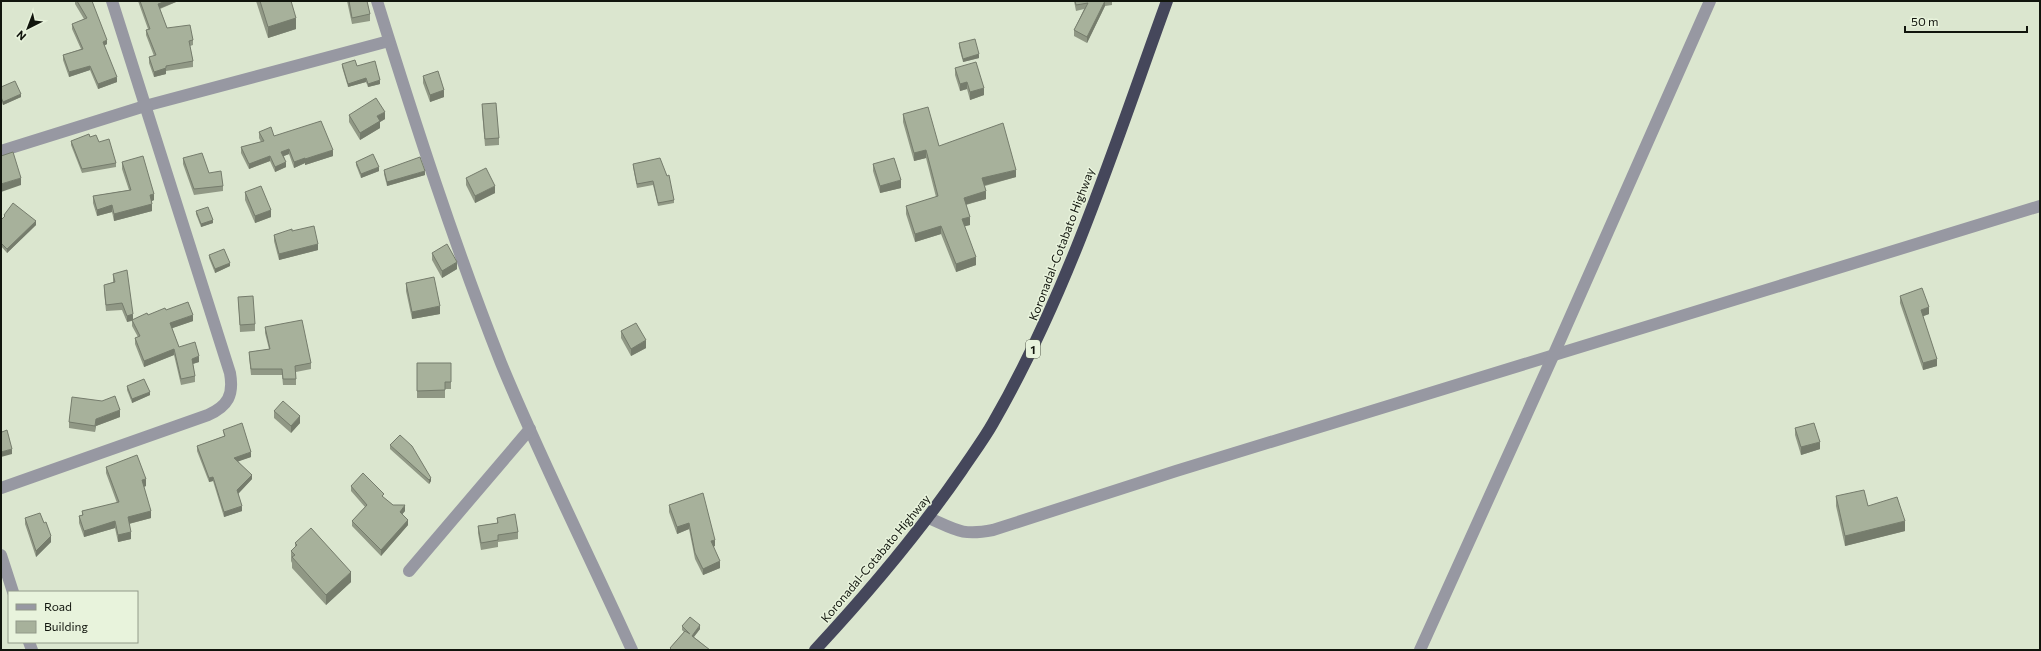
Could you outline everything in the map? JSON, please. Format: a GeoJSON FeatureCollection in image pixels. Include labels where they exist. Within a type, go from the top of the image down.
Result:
{"type":"FeatureCollection","features":[{"type":"Feature","properties":{"kind":"highway","name":"Koronadal-Cotabato Highway"},"geometry":{"type":"LineString","coordinates":[[815,650],[929,518],[992,425],[1036,343],[1096,195],[1167,1]]}},
{"type":"Feature","properties":{"kind":"street"},"geometry":{"type":"LineString","coordinates":[[1,488],[218,411],[226,404],[230,394],[232,385],[230,373],[112,1]]}},
{"type":"Feature","properties":{"kind":"street"},"geometry":{"type":"LineString","coordinates":[[377,1],[441,201],[475,296],[530,429],[632,650]]}},
{"type":"Feature","properties":{"kind":"street"},"geometry":{"type":"LineString","coordinates":[[1420,650],[1553,356],[1710,1]]}},
{"type":"Feature","properties":{"kind":"street"},"geometry":{"type":"LineString","coordinates":[[1,151],[145,106],[390,41]]}},
{"type":"Feature","properties":{"kind":"street"},"geometry":{"type":"LineString","coordinates":[[929,518],[962,532],[974,534],[993,530],[1176,471],[2040,206]]}},
{"type":"Feature","properties":{"kind":"street"},"geometry":{"type":"LineString","coordinates":[[409,571],[530,429]]}},
{"type":"Feature","properties":{"kind":"street"},"geometry":{"type":"LineString","coordinates":[[1,555],[13,591]]}},
{"type":"Feature","properties":{"kind":"building"},"geometry":{"type":"Polygon","coordinates":[[[77,1],[92,1],[107,40],[103,42],[117,77],[98,84],[90,66],[69,72],[63,55],[83,49],[72,24],[87,18],[77,1]]]}},
{"type":"Feature","properties":{"kind":"building"},"geometry":{"type":"Polygon","coordinates":[[[140,1],[166,1],[158,4],[167,28],[190,25],[193,40],[189,41],[193,61],[166,66],[166,68],[154,72],[149,57],[156,55],[146,30],[150,29],[140,1]]]}},
{"type":"Feature","properties":{"kind":"building"},"geometry":{"type":"Polygon","coordinates":[[[260,1],[291,1],[296,18],[268,27],[260,1]]]}},
{"type":"Feature","properties":{"kind":"building"},"geometry":{"type":"Polygon","coordinates":[[[349,1],[367,1],[370,14],[352,18],[349,1]]]}},
{"type":"Feature","properties":{"kind":"building"},"geometry":{"type":"Polygon","coordinates":[[[1075,1],[1105,1],[1087,37],[1074,30],[1088,3],[1076,5],[1075,1]]]}},
{"type":"Feature","properties":{"kind":"building"},"geometry":{"type":"Polygon","coordinates":[[[975,39],[979,54],[963,59],[959,43],[975,39]]]}},
{"type":"Feature","properties":{"kind":"building"},"geometry":{"type":"Polygon","coordinates":[[[355,60],[357,66],[375,61],[380,80],[368,84],[366,78],[348,84],[342,64],[355,60]]]}},
{"type":"Feature","properties":{"kind":"building"},"geometry":{"type":"Polygon","coordinates":[[[976,62],[984,88],[970,92],[967,82],[960,84],[955,68],[976,62]]]}},
{"type":"Feature","properties":{"kind":"building"},"geometry":{"type":"Polygon","coordinates":[[[438,71],[444,90],[430,95],[423,76],[438,71]]]}},
{"type":"Feature","properties":{"kind":"building"},"geometry":{"type":"Polygon","coordinates":[[[15,81],[21,94],[3,102],[1,97],[1,87],[15,81]]]}},
{"type":"Feature","properties":{"kind":"building"},"geometry":{"type":"Polygon","coordinates":[[[376,98],[385,112],[377,116],[380,121],[360,133],[349,115],[376,98]]]}},
{"type":"Feature","properties":{"kind":"building"},"geometry":{"type":"Polygon","coordinates":[[[496,103],[499,138],[485,139],[482,104],[496,103]]]}},
{"type":"Feature","properties":{"kind":"building"},"geometry":{"type":"Polygon","coordinates":[[[928,107],[939,146],[1003,123],[1016,170],[982,178],[986,191],[964,198],[970,217],[962,219],[976,257],[956,264],[941,226],[915,234],[906,206],[938,196],[926,150],[914,153],[903,114],[928,107]]]}},
{"type":"Feature","properties":{"kind":"building"},"geometry":{"type":"Polygon","coordinates":[[[321,121],[333,150],[294,162],[289,149],[281,152],[286,162],[275,167],[270,156],[249,164],[241,147],[264,141],[259,132],[271,127],[274,136],[321,121]]]}},
{"type":"Feature","properties":{"kind":"building"},"geometry":{"type":"Polygon","coordinates":[[[89,134],[90,137],[96,135],[99,142],[109,139],[116,163],[82,169],[71,141],[89,134]]]}},
{"type":"Feature","properties":{"kind":"building"},"geometry":{"type":"Polygon","coordinates":[[[13,152],[21,178],[1,184],[1,156],[13,152]]]}},
{"type":"Feature","properties":{"kind":"building"},"geometry":{"type":"Polygon","coordinates":[[[202,153],[209,173],[221,171],[223,186],[194,189],[183,158],[202,153]]]}},
{"type":"Feature","properties":{"kind":"building"},"geometry":{"type":"Polygon","coordinates":[[[373,154],[379,167],[361,174],[356,162],[373,154]]]}},
{"type":"Feature","properties":{"kind":"building"},"geometry":{"type":"Polygon","coordinates":[[[143,156],[154,194],[150,195],[152,204],[114,214],[112,205],[97,210],[93,196],[131,190],[122,162],[143,156]]]}},
{"type":"Feature","properties":{"kind":"building"},"geometry":{"type":"Polygon","coordinates":[[[420,157],[425,171],[387,182],[384,170],[420,157]]]}},
{"type":"Feature","properties":{"kind":"building"},"geometry":{"type":"Polygon","coordinates":[[[660,158],[667,176],[669,175],[674,200],[658,203],[653,181],[637,184],[633,164],[660,158]]]}},
{"type":"Feature","properties":{"kind":"building"},"geometry":{"type":"Polygon","coordinates":[[[894,158],[901,180],[880,186],[873,164],[894,158]]]}},
{"type":"Feature","properties":{"kind":"building"},"geometry":{"type":"Polygon","coordinates":[[[486,168],[495,186],[475,196],[466,178],[486,168]]]}},
{"type":"Feature","properties":{"kind":"building"},"geometry":{"type":"Polygon","coordinates":[[[261,186],[271,210],[255,216],[245,192],[261,186]]]}},
{"type":"Feature","properties":{"kind":"building"},"geometry":{"type":"Polygon","coordinates":[[[13,203],[36,221],[7,249],[1,243],[1,220],[13,203]]]}},
{"type":"Feature","properties":{"kind":"building"},"geometry":{"type":"Polygon","coordinates":[[[208,207],[213,220],[201,224],[196,211],[208,207]]]}},
{"type":"Feature","properties":{"kind":"building"},"geometry":{"type":"Polygon","coordinates":[[[314,226],[318,244],[279,254],[274,235],[292,229],[292,231],[314,226]]]}},
{"type":"Feature","properties":{"kind":"building"},"geometry":{"type":"Polygon","coordinates":[[[447,244],[457,262],[442,271],[432,253],[447,244]]]}},
{"type":"Feature","properties":{"kind":"building"},"geometry":{"type":"Polygon","coordinates":[[[224,249],[230,263],[215,269],[209,255],[224,249]]]}},
{"type":"Feature","properties":{"kind":"building"},"geometry":{"type":"Polygon","coordinates":[[[127,270],[133,314],[127,316],[122,303],[106,305],[104,285],[115,282],[113,274],[127,270]]]}},
{"type":"Feature","properties":{"kind":"building"},"geometry":{"type":"Polygon","coordinates":[[[434,277],[440,306],[412,312],[406,283],[434,277]]]}},
{"type":"Feature","properties":{"kind":"building"},"geometry":{"type":"Polygon","coordinates":[[[1922,288],[1929,307],[1921,310],[1937,359],[1923,363],[1900,296],[1922,288]]]}},
{"type":"Feature","properties":{"kind":"building"},"geometry":{"type":"Polygon","coordinates":[[[253,296],[255,324],[240,325],[238,297],[253,296]]]}},
{"type":"Feature","properties":{"kind":"building"},"geometry":{"type":"Polygon","coordinates":[[[188,302],[193,315],[170,323],[179,347],[195,342],[199,356],[192,359],[195,376],[181,379],[174,349],[144,361],[135,338],[140,336],[132,320],[147,313],[148,315],[165,308],[166,310],[188,302]]]}},
{"type":"Feature","properties":{"kind":"building"},"geometry":{"type":"Polygon","coordinates":[[[302,320],[311,363],[295,366],[296,379],[283,379],[282,369],[251,369],[249,352],[270,349],[265,327],[302,320]]]}},
{"type":"Feature","properties":{"kind":"building"},"geometry":{"type":"Polygon","coordinates":[[[636,323],[646,340],[631,349],[621,331],[636,323]]]}},
{"type":"Feature","properties":{"kind":"building"},"geometry":{"type":"Polygon","coordinates":[[[417,363],[451,363],[451,382],[445,382],[445,390],[417,391],[417,363]]]}},
{"type":"Feature","properties":{"kind":"building"},"geometry":{"type":"Polygon","coordinates":[[[144,379],[150,392],[132,399],[127,386],[144,379]]]}},
{"type":"Feature","properties":{"kind":"building"},"geometry":{"type":"Polygon","coordinates":[[[115,396],[120,410],[96,419],[95,426],[69,422],[72,397],[102,401],[115,396]]]}},
{"type":"Feature","properties":{"kind":"building"},"geometry":{"type":"Polygon","coordinates":[[[283,401],[300,416],[291,426],[274,411],[283,401]]]}},
{"type":"Feature","properties":{"kind":"building"},"geometry":{"type":"Polygon","coordinates":[[[242,423],[251,452],[234,458],[252,475],[237,490],[242,506],[224,512],[213,477],[209,478],[197,446],[225,436],[223,430],[242,423]]]}},
{"type":"Feature","properties":{"kind":"building"},"geometry":{"type":"Polygon","coordinates":[[[1814,423],[1820,442],[1801,447],[1795,428],[1814,423]]]}},
{"type":"Feature","properties":{"kind":"building"},"geometry":{"type":"Polygon","coordinates":[[[1,429],[2,432],[7,430],[12,449],[1,452],[1,429]]]}},
{"type":"Feature","properties":{"kind":"building"},"geometry":{"type":"Polygon","coordinates":[[[400,435],[412,446],[431,478],[429,480],[390,445],[400,435]]]}},
{"type":"Feature","properties":{"kind":"building"},"geometry":{"type":"Polygon","coordinates":[[[137,455],[146,479],[142,480],[151,511],[128,517],[131,532],[118,535],[115,521],[84,531],[79,516],[83,515],[82,511],[119,502],[106,467],[137,455]]]}},
{"type":"Feature","properties":{"kind":"building"},"geometry":{"type":"Polygon","coordinates":[[[363,473],[384,494],[382,496],[393,505],[405,505],[400,512],[408,520],[381,550],[352,521],[367,505],[351,486],[363,473]]]}},
{"type":"Feature","properties":{"kind":"building"},"geometry":{"type":"Polygon","coordinates":[[[1864,490],[1868,506],[1897,497],[1905,521],[1845,536],[1836,496],[1864,490]]]}},
{"type":"Feature","properties":{"kind":"building"},"geometry":{"type":"Polygon","coordinates":[[[703,493],[715,540],[711,541],[720,561],[703,569],[695,553],[689,523],[677,527],[669,505],[703,493]]]}},
{"type":"Feature","properties":{"kind":"building"},"geometry":{"type":"Polygon","coordinates":[[[40,513],[44,523],[46,522],[51,536],[36,551],[25,518],[40,513]]]}},
{"type":"Feature","properties":{"kind":"building"},"geometry":{"type":"Polygon","coordinates":[[[515,514],[518,532],[498,535],[498,540],[481,543],[478,526],[498,523],[497,518],[515,514]]]}},
{"type":"Feature","properties":{"kind":"building"},"geometry":{"type":"Polygon","coordinates":[[[311,528],[351,572],[326,595],[292,557],[295,555],[291,551],[297,545],[295,543],[311,528]]]}},
{"type":"Feature","properties":{"kind":"building"},"geometry":{"type":"Polygon","coordinates":[[[690,617],[700,625],[692,636],[710,650],[672,650],[670,648],[685,631],[690,634],[682,626],[690,617]]]}}]}
